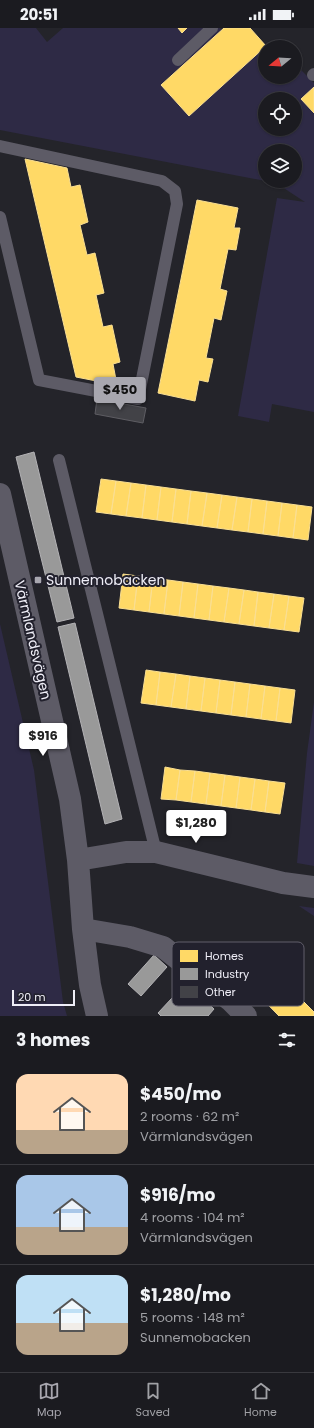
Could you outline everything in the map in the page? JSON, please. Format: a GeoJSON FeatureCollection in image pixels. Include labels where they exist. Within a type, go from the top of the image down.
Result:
{"type":"FeatureCollection","features":[{"type":"Feature","properties":{"kind":"street","name":"Värmlandsvägen"},"geometry":{"type":"LineString","coordinates":[[0,494],[70,799],[78,860],[83,929],[90,985],[97,1016]]}},
{"type":"Feature","properties":{"kind":"street"},"geometry":{"type":"LineString","coordinates":[[78,860],[126,852],[156,852],[283,883],[314,887]]}},
{"type":"Feature","properties":{"kind":"street"},"geometry":{"type":"LineString","coordinates":[[83,929],[130,937],[163,947],[172,954]]}},
{"type":"Feature","properties":{"kind":"street"},"geometry":{"type":"LineString","coordinates":[[236,1006],[246,1016]]}},
{"type":"Feature","properties":{"kind":"lane"},"geometry":{"type":"LineString","coordinates":[[178,60],[212,28]]}},
{"type":"Feature","properties":{"kind":"lane"},"geometry":{"type":"LineString","coordinates":[[0,146],[162,181],[175,191],[177,204],[138,399],[39,380],[0,217]]}},
{"type":"Feature","properties":{"kind":"lane"},"geometry":{"type":"LineString","coordinates":[[59,460],[156,852]]}},
{"type":"Feature","properties":{"kind":"shaded area"},"geometry":{"type":"Polygon","coordinates":[[[0,28],[36,28],[47,42],[63,28],[178,28],[182,32],[187,28],[220,28],[222,30],[161,84],[189,115],[258,53],[258,84],[302,84],[302,71],[314,83],[314,87],[302,98],[302,92],[258,92],[258,136],[302,136],[302,100],[314,113],[314,412],[272,404],[269,422],[238,416],[277,198],[305,202],[284,188],[302,188],[302,144],[258,144],[258,180],[0,130],[0,28]]]}},
{"type":"Feature","properties":{"kind":"shaded area"},"geometry":{"type":"Polygon","coordinates":[[[0,624],[34,770],[63,1002],[67,1016],[0,1016],[0,624]]]}},
{"type":"Feature","properties":{"kind":"shaded area"},"geometry":{"type":"Polygon","coordinates":[[[314,702],[314,866],[297,863],[307,753],[314,702]]]}},
{"type":"Feature","properties":{"kind":"shaded area"},"geometry":{"type":"Polygon","coordinates":[[[299,906],[314,908],[314,916],[299,906]]]}},
{"type":"Feature","properties":{"kind":"building: Homes"},"geometry":{"type":"Polygon","coordinates":[[[178,28],[187,28],[182,33],[178,28]]]}},
{"type":"Feature","properties":{"kind":"building: Homes"},"geometry":{"type":"Polygon","coordinates":[[[224,28],[250,28],[261,40],[258,40],[258,53],[189,116],[161,85],[224,28]]]}},
{"type":"Feature","properties":{"kind":"building: Homes"},"geometry":{"type":"Polygon","coordinates":[[[314,87],[314,113],[302,100],[302,98],[314,87]]]}},
{"type":"Feature","properties":{"kind":"building: Homes"},"geometry":{"type":"Polygon","coordinates":[[[25,159],[67,168],[71,187],[80,185],[88,222],[80,225],[87,255],[95,253],[104,293],[96,295],[103,327],[112,325],[120,362],[113,364],[117,385],[76,377],[25,159]]]}},
{"type":"Feature","properties":{"kind":"building: Homes"},"geometry":{"type":"Polygon","coordinates":[[[197,200],[238,208],[234,228],[240,228],[236,250],[228,249],[220,289],[227,291],[221,320],[214,318],[206,358],[213,359],[208,382],[199,380],[195,401],[158,393],[197,200]]]}},
{"type":"Feature","properties":{"kind":"building: Homes"},"geometry":{"type":"Polygon","coordinates":[[[101,479],[116,481],[111,514],[96,512],[101,479]]]}},
{"type":"Feature","properties":{"kind":"building: Homes"},"geometry":{"type":"Polygon","coordinates":[[[116,481],[131,483],[126,516],[111,514],[116,481]]]}},
{"type":"Feature","properties":{"kind":"building: Homes"},"geometry":{"type":"Polygon","coordinates":[[[131,483],[146,485],[142,518],[126,516],[131,483]]]}},
{"type":"Feature","properties":{"kind":"building: Homes"},"geometry":{"type":"Polygon","coordinates":[[[146,485],[161,487],[157,520],[142,518],[146,485]]]}},
{"type":"Feature","properties":{"kind":"building: Homes"},"geometry":{"type":"Polygon","coordinates":[[[161,487],[176,489],[172,522],[157,520],[161,487]]]}},
{"type":"Feature","properties":{"kind":"building: Homes"},"geometry":{"type":"Polygon","coordinates":[[[176,489],[191,491],[187,524],[172,522],[176,489]]]}},
{"type":"Feature","properties":{"kind":"building: Homes"},"geometry":{"type":"Polygon","coordinates":[[[191,491],[207,493],[202,526],[187,524],[191,491]]]}},
{"type":"Feature","properties":{"kind":"building: Homes"},"geometry":{"type":"Polygon","coordinates":[[[207,493],[222,495],[217,528],[202,526],[207,493]]]}},
{"type":"Feature","properties":{"kind":"building: Homes"},"geometry":{"type":"Polygon","coordinates":[[[222,495],[237,497],[232,530],[217,528],[222,495]]]}},
{"type":"Feature","properties":{"kind":"building: Homes"},"geometry":{"type":"Polygon","coordinates":[[[237,497],[252,499],[248,532],[232,530],[237,497]]]}},
{"type":"Feature","properties":{"kind":"building: Homes"},"geometry":{"type":"Polygon","coordinates":[[[252,499],[267,501],[263,534],[248,532],[252,499]]]}},
{"type":"Feature","properties":{"kind":"building: Homes"},"geometry":{"type":"Polygon","coordinates":[[[267,501],[282,503],[278,536],[263,534],[267,501]]]}},
{"type":"Feature","properties":{"kind":"building: Homes"},"geometry":{"type":"Polygon","coordinates":[[[282,503],[297,505],[293,538],[278,536],[282,503]]]}},
{"type":"Feature","properties":{"kind":"building: Homes"},"geometry":{"type":"Polygon","coordinates":[[[297,505],[312,507],[308,540],[293,538],[297,505]]]}},
{"type":"Feature","properties":{"kind":"building: Homes"},"geometry":{"type":"Polygon","coordinates":[[[123,574],[138,576],[134,610],[119,608],[123,574]]]}},
{"type":"Feature","properties":{"kind":"building: Homes"},"geometry":{"type":"Polygon","coordinates":[[[138,576],[153,578],[149,612],[134,610],[138,576]]]}},
{"type":"Feature","properties":{"kind":"building: Homes"},"geometry":{"type":"Polygon","coordinates":[[[153,578],[168,580],[164,614],[149,612],[153,578]]]}},
{"type":"Feature","properties":{"kind":"building: Homes"},"geometry":{"type":"Polygon","coordinates":[[[168,580],[183,582],[179,616],[164,614],[168,580]]]}},
{"type":"Feature","properties":{"kind":"building: Homes"},"geometry":{"type":"Polygon","coordinates":[[[183,582],[198,584],[194,618],[179,616],[183,582]]]}},
{"type":"Feature","properties":{"kind":"building: Homes"},"geometry":{"type":"Polygon","coordinates":[[[198,584],[213,586],[209,620],[194,618],[198,584]]]}},
{"type":"Feature","properties":{"kind":"building: Homes"},"geometry":{"type":"Polygon","coordinates":[[[213,586],[229,588],[224,622],[209,620],[213,586]]]}},
{"type":"Feature","properties":{"kind":"building: Homes"},"geometry":{"type":"Polygon","coordinates":[[[229,588],[244,590],[239,624],[224,622],[229,588]]]}},
{"type":"Feature","properties":{"kind":"building: Homes"},"geometry":{"type":"Polygon","coordinates":[[[244,590],[258,592],[254,626],[239,624],[244,590]]]}},
{"type":"Feature","properties":{"kind":"building: Homes"},"geometry":{"type":"Polygon","coordinates":[[[258,592],[274,594],[269,628],[254,626],[258,592]]]}},
{"type":"Feature","properties":{"kind":"building: Homes"},"geometry":{"type":"Polygon","coordinates":[[[274,594],[289,596],[284,630],[269,628],[274,594]]]}},
{"type":"Feature","properties":{"kind":"building: Homes"},"geometry":{"type":"Polygon","coordinates":[[[289,596],[304,598],[299,632],[284,630],[289,596]]]}},
{"type":"Feature","properties":{"kind":"building: Homes"},"geometry":{"type":"Polygon","coordinates":[[[146,670],[160,672],[156,705],[141,703],[146,670]]]}},
{"type":"Feature","properties":{"kind":"building: Homes"},"geometry":{"type":"Polygon","coordinates":[[[160,672],[176,674],[171,707],[156,705],[160,672]]]}},
{"type":"Feature","properties":{"kind":"building: Homes"},"geometry":{"type":"Polygon","coordinates":[[[176,674],[190,676],[186,709],[171,707],[176,674]]]}},
{"type":"Feature","properties":{"kind":"building: Homes"},"geometry":{"type":"Polygon","coordinates":[[[190,676],[205,678],[201,711],[186,709],[190,676]]]}},
{"type":"Feature","properties":{"kind":"building: Homes"},"geometry":{"type":"Polygon","coordinates":[[[205,678],[220,680],[216,713],[201,711],[205,678]]]}},
{"type":"Feature","properties":{"kind":"building: Homes"},"geometry":{"type":"Polygon","coordinates":[[[220,680],[235,682],[231,715],[216,713],[220,680]]]}},
{"type":"Feature","properties":{"kind":"building: Homes"},"geometry":{"type":"Polygon","coordinates":[[[235,682],[250,684],[246,717],[231,715],[235,682]]]}},
{"type":"Feature","properties":{"kind":"building: Homes"},"geometry":{"type":"Polygon","coordinates":[[[250,684],[265,686],[261,719],[246,717],[250,684]]]}},
{"type":"Feature","properties":{"kind":"building: Homes"},"geometry":{"type":"Polygon","coordinates":[[[265,686],[280,688],[276,721],[261,719],[265,686]]]}},
{"type":"Feature","properties":{"kind":"building: Homes"},"geometry":{"type":"Polygon","coordinates":[[[280,688],[295,690],[291,723],[276,721],[280,688]]]}},
{"type":"Feature","properties":{"kind":"building: Homes"},"geometry":{"type":"Polygon","coordinates":[[[165,767],[180,770],[176,800],[161,799],[165,767]]]}},
{"type":"Feature","properties":{"kind":"building: Homes"},"geometry":{"type":"Polygon","coordinates":[[[180,770],[195,771],[191,802],[176,800],[180,770]]]}},
{"type":"Feature","properties":{"kind":"building: Homes"},"geometry":{"type":"Polygon","coordinates":[[[195,771],[210,773],[206,804],[191,802],[195,771]]]}},
{"type":"Feature","properties":{"kind":"building: Homes"},"geometry":{"type":"Polygon","coordinates":[[[210,773],[225,775],[221,806],[206,804],[210,773]]]}},
{"type":"Feature","properties":{"kind":"building: Homes"},"geometry":{"type":"Polygon","coordinates":[[[225,775],[240,777],[236,808],[221,806],[225,775]]]}},
{"type":"Feature","properties":{"kind":"building: Homes"},"geometry":{"type":"Polygon","coordinates":[[[240,777],[255,779],[251,810],[236,808],[240,777]]]}},
{"type":"Feature","properties":{"kind":"building: Homes"},"geometry":{"type":"Polygon","coordinates":[[[255,779],[269,781],[265,812],[251,810],[255,779]]]}},
{"type":"Feature","properties":{"kind":"building: Homes"},"geometry":{"type":"Polygon","coordinates":[[[269,781],[285,783],[280,814],[265,812],[269,781]]]}},
{"type":"Feature","properties":{"kind":"building: Homes"},"geometry":{"type":"Polygon","coordinates":[[[304,1002],[314,1012],[314,1016],[279,1016],[269,1006],[304,1006],[304,1002]]]}},
{"type":"Feature","properties":{"kind":"building: Industry"},"geometry":{"type":"Polygon","coordinates":[[[34,452],[74,618],[57,622],[16,457],[34,452]]]}},
{"type":"Feature","properties":{"kind":"building: Industry"},"geometry":{"type":"Polygon","coordinates":[[[75,623],[122,819],[105,824],[58,627],[75,623]]]}},
{"type":"Feature","properties":{"kind":"building: Industry"},"geometry":{"type":"Polygon","coordinates":[[[154,955],[167,967],[141,996],[128,984],[154,955]]]}},
{"type":"Feature","properties":{"kind":"building: Industry"},"geometry":{"type":"Polygon","coordinates":[[[172,998],[172,1006],[211,1006],[214,1009],[208,1016],[161,1016],[158,1013],[172,998]]]}},
{"type":"Feature","properties":{"kind":"building: Other"},"geometry":{"type":"Polygon","coordinates":[[[97,399],[146,408],[143,423],[95,414],[97,399]]]}},
{"type":"Feature","properties":{"kind":"place","name":"Sunnemobacken"},"geometry":{"type":"Point","coordinates":[38,580]}}]}
